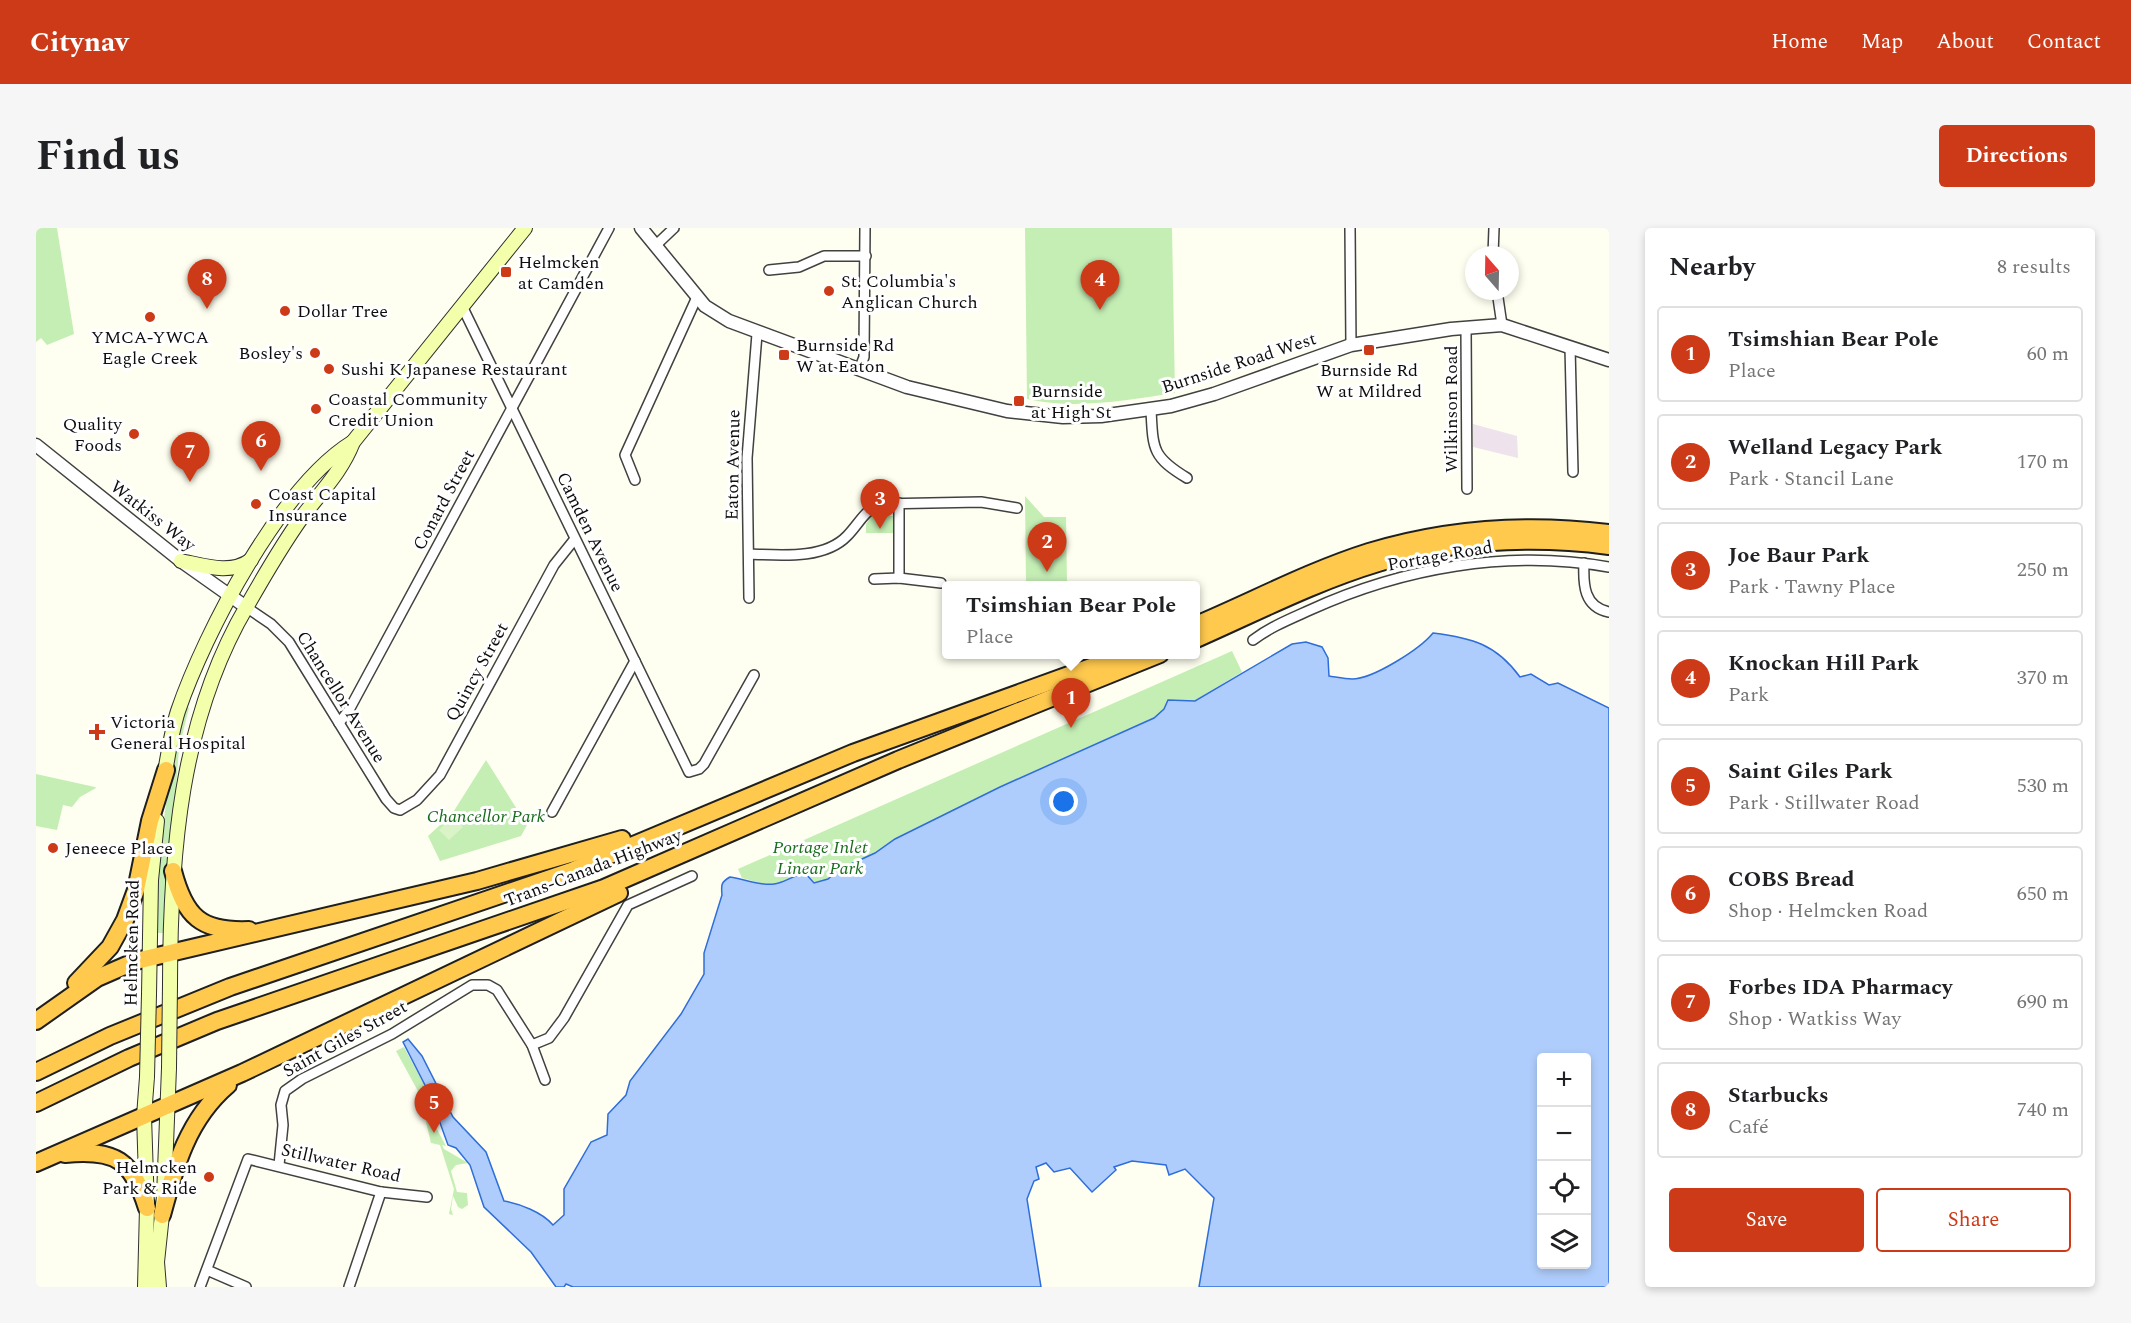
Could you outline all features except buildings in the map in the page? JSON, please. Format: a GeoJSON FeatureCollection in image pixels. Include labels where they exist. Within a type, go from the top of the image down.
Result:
{"type":"FeatureCollection","features":[{"type":"Feature","properties":{"kind":"highway"},"geometry":{"type":"LineString","coordinates":[[1200,624],[1343,562],[1396,544],[1482,529],[1534,526],[1609,533]]}},
{"type":"Feature","properties":{"kind":"highway"},"geometry":{"type":"LineString","coordinates":[[1200,637],[1337,577],[1422,552],[1467,544],[1533,540],[1609,546]]}},
{"type":"Feature","properties":{"kind":"highway","name":"Trans-Canada Highway"},"geometry":{"type":"LineString","coordinates":[[36,1072],[110,1036],[230,987],[574,870],[822,765],[1114,659]]}},
{"type":"Feature","properties":{"kind":"highway","name":"Trans-Canada Highway"},"geometry":{"type":"LineString","coordinates":[[36,1103],[129,1058],[217,1021],[502,925],[604,888],[898,760],[1148,659]]}},
{"type":"Feature","properties":{"kind":"highway"},"geometry":{"type":"LineString","coordinates":[[36,1163],[242,1073],[679,865],[867,781],[898,760]]}},
{"type":"Feature","properties":{"kind":"highway"},"geometry":{"type":"LineString","coordinates":[[38,1019],[97,978],[148,958],[170,955],[477,881],[602,846],[665,824],[768,780],[822,765]]}},
{"type":"Feature","properties":{"kind":"highway"},"geometry":{"type":"LineString","coordinates":[[38,1019],[101,958],[125,920],[136,890],[150,821],[166,770]]}},
{"type":"Feature","properties":{"kind":"highway"},"geometry":{"type":"LineString","coordinates":[[173,871],[184,904],[190,912],[207,925],[231,931],[304,921]]}},
{"type":"Feature","properties":{"kind":"highway"},"geometry":{"type":"LineString","coordinates":[[155,1212],[198,1117],[212,1098],[242,1073]]}},
{"type":"Feature","properties":{"kind":"highway"},"geometry":{"type":"LineString","coordinates":[[52,1155],[93,1153],[115,1157],[135,1174],[155,1212]]}},
{"type":"Feature","properties":{"kind":"main road","name":"Helmcken Road"},"geometry":{"type":"LineString","coordinates":[[145,1287],[167,1106],[173,871],[184,784],[206,692],[246,607],[303,517],[345,462],[353,442],[525,228]]}},
{"type":"Feature","properties":{"kind":"main road","name":"Helmcken Road"},"geometry":{"type":"LineString","coordinates":[[159,1287],[155,1212],[144,1116],[147,1077],[148,958],[151,880],[174,725],[190,680],[253,558],[279,518],[335,453],[353,442]]}},
{"type":"Feature","properties":{"kind":"main road"},"geometry":{"type":"LineString","coordinates":[[182,561],[228,568],[245,564],[253,558]]}},
{"type":"Feature","properties":{"kind":"street","name":"Conard Street"},"geometry":{"type":"LineString","coordinates":[[339,723],[349,710],[609,228]]}},
{"type":"Feature","properties":{"kind":"street","name":"Burnside Road West"},"geometry":{"type":"LineString","coordinates":[[641,228],[697,297],[714,312],[757,334],[940,396],[1027,414],[1082,417],[1151,410],[1214,394],[1352,345],[1467,328],[1502,325],[1609,360]]}},
{"type":"Feature","properties":{"kind":"street"},"geometry":{"type":"LineString","coordinates":[[655,246],[674,228]]}},
{"type":"Feature","properties":{"kind":"street"},"geometry":{"type":"LineString","coordinates":[[859,370],[864,357],[865,228]]}},
{"type":"Feature","properties":{"kind":"street"},"geometry":{"type":"LineString","coordinates":[[1350,228],[1352,345]]}},
{"type":"Feature","properties":{"kind":"street"},"geometry":{"type":"LineString","coordinates":[[1493,246],[1494,228]]}},
{"type":"Feature","properties":{"kind":"street"},"geometry":{"type":"LineString","coordinates":[[770,270],[799,267],[824,256],[866,256]]}},
{"type":"Feature","properties":{"kind":"street"},"geometry":{"type":"LineString","coordinates":[[635,480],[626,454],[697,297]]}},
{"type":"Feature","properties":{"kind":"street"},"geometry":{"type":"LineString","coordinates":[[1498,300],[1502,325]]}},
{"type":"Feature","properties":{"kind":"street","name":"Camden Avenue"},"geometry":{"type":"LineString","coordinates":[[462,306],[689,772],[699,769],[704,764],[754,675]]}},
{"type":"Feature","properties":{"kind":"street","name":"Wilkinson Road"},"geometry":{"type":"LineString","coordinates":[[1467,328],[1467,489]]}},
{"type":"Feature","properties":{"kind":"street","name":"Eaton Avenue"},"geometry":{"type":"LineString","coordinates":[[749,598],[747,458],[757,334]]}},
{"type":"Feature","properties":{"kind":"street"},"geometry":{"type":"LineString","coordinates":[[1570,347],[1573,472]]}},
{"type":"Feature","properties":{"kind":"street"},"geometry":{"type":"LineString","coordinates":[[1151,410],[1153,447],[1156,455],[1165,464],[1187,478]]}},
{"type":"Feature","properties":{"kind":"street","name":"Watkiss Way"},"geometry":{"type":"LineString","coordinates":[[38,448],[182,561],[246,607]]}},
{"type":"Feature","properties":{"kind":"street"},"geometry":{"type":"LineString","coordinates":[[749,554],[784,555],[833,547],[848,536],[872,507],[879,504],[981,502],[1017,508]]}},
{"type":"Feature","properties":{"kind":"street"},"geometry":{"type":"LineString","coordinates":[[899,503],[899,578]]}},
{"type":"Feature","properties":{"kind":"street","name":"Quincy Street"},"geometry":{"type":"LineString","coordinates":[[400,810],[417,800],[440,775],[554,565],[574,540]]}},
{"type":"Feature","properties":{"kind":"street","name":"Portage Road"},"geometry":{"type":"LineString","coordinates":[[1253,640],[1266,630],[1343,595],[1408,574],[1509,560],[1584,563],[1609,567]]}},
{"type":"Feature","properties":{"kind":"street"},"geometry":{"type":"LineString","coordinates":[[1584,563],[1583,582],[1588,600],[1601,610],[1609,612]]}},
{"type":"Feature","properties":{"kind":"street"},"geometry":{"type":"LineString","coordinates":[[874,579],[899,578],[941,583]]}},
{"type":"Feature","properties":{"kind":"street","name":"Chancellor Avenue"},"geometry":{"type":"LineString","coordinates":[[246,607],[271,624],[289,642],[386,799],[394,808],[400,810]]}},
{"type":"Feature","properties":{"kind":"street"},"geometry":{"type":"LineString","coordinates":[[552,812],[634,661]]}},
{"type":"Feature","properties":{"kind":"street"},"geometry":{"type":"LineString","coordinates":[[545,1080],[532,1045],[549,1038],[564,1018],[628,905],[692,876]]}},
{"type":"Feature","properties":{"kind":"street","name":"Saint Giles Street"},"geometry":{"type":"LineString","coordinates":[[279,1164],[283,1125],[280,1106],[285,1091],[302,1079],[392,1034],[472,985],[488,985],[497,990],[532,1045]]}},
{"type":"Feature","properties":{"kind":"street","name":"Stillwater Road"},"geometry":{"type":"LineString","coordinates":[[207,1270],[248,1159],[279,1164],[381,1192],[427,1197]]}},
{"type":"Feature","properties":{"kind":"street"},"geometry":{"type":"LineString","coordinates":[[349,1287],[381,1192]]}},
{"type":"Feature","properties":{"kind":"street"},"geometry":{"type":"LineString","coordinates":[[200,1287],[207,1270],[246,1287]]}},
{"type":"Feature","properties":{"kind":"shaded area"},"geometry":{"type":"Polygon","coordinates":[[[1473,424],[1517,436],[1518,458],[1473,447],[1473,424]]]}},
{"type":"Feature","properties":{"kind":"green space"},"geometry":{"type":"Polygon","coordinates":[[[36,228],[57,228],[74,334],[47,345],[41,338],[36,342],[36,228]]]}},
{"type":"Feature","properties":{"kind":"green space"},"geometry":{"type":"Polygon","coordinates":[[[1025,228],[1172,228],[1175,393],[1083,404],[1027,399],[1025,228]]]}},
{"type":"Feature","properties":{"kind":"green space"},"geometry":{"type":"Polygon","coordinates":[[[1025,496],[1044,517],[1066,517],[1067,581],[1026,581],[1025,496]]]}},
{"type":"Feature","properties":{"kind":"green space"},"geometry":{"type":"Polygon","coordinates":[[[872,516],[894,516],[894,533],[866,533],[866,524],[872,516]]]}},
{"type":"Feature","properties":{"kind":"green space","name":"Portage Inlet Linear Park"},"geometry":{"type":"Polygon","coordinates":[[[1232,651],[1242,672],[1194,701],[1168,700],[1164,709],[1154,718],[1000,787],[895,839],[875,853],[838,870],[828,879],[814,883],[806,874],[802,874],[777,884],[768,885],[742,878],[738,869],[1232,651]]]}},
{"type":"Feature","properties":{"kind":"green space"},"geometry":{"type":"Polygon","coordinates":[[[186,707],[189,708],[179,748],[165,933],[156,933],[158,876],[164,819],[173,763],[186,707]]]}},
{"type":"Feature","properties":{"kind":"green space","name":"Chancellor Park"},"geometry":{"type":"Polygon","coordinates":[[[486,760],[527,825],[521,836],[440,861],[428,836],[452,814],[486,760]]]}},
{"type":"Feature","properties":{"kind":"green space"},"geometry":{"type":"Polygon","coordinates":[[[36,774],[96,788],[80,797],[72,807],[63,805],[57,830],[36,826],[36,774]]]}},
{"type":"Feature","properties":{"kind":"green space"},"geometry":{"type":"Polygon","coordinates":[[[453,816],[463,827],[449,840],[439,830],[453,816]]]}},
{"type":"Feature","properties":{"kind":"green space"},"geometry":{"type":"Polygon","coordinates":[[[404,1047],[433,1101],[431,1112],[433,1122],[446,1146],[442,1145],[444,1149],[468,1163],[456,1165],[451,1171],[457,1192],[467,1193],[468,1205],[462,1209],[458,1207],[453,1196],[451,1209],[453,1215],[449,1214],[454,1189],[440,1145],[431,1143],[419,1093],[396,1051],[404,1047]]]}},
{"type":"Feature","properties":{"kind":"water"},"geometry":{"type":"Polygon","coordinates":[[[1433,633],[1460,637],[1492,650],[1502,657],[1520,677],[1531,674],[1549,685],[1558,683],[1609,708],[1609,1287],[1199,1287],[1214,1198],[1185,1169],[1169,1175],[1166,1165],[1132,1161],[1114,1167],[1116,1170],[1092,1192],[1070,1168],[1054,1172],[1046,1163],[1036,1167],[1039,1179],[1034,1181],[1027,1199],[1041,1287],[573,1287],[566,1284],[564,1287],[556,1287],[531,1252],[484,1207],[470,1165],[456,1148],[448,1145],[430,1095],[403,1042],[408,1039],[422,1056],[453,1117],[486,1152],[504,1201],[530,1209],[553,1225],[564,1215],[564,1189],[591,1142],[607,1135],[608,1114],[626,1095],[630,1081],[681,1014],[704,974],[704,953],[722,895],[722,884],[727,879],[730,877],[768,884],[806,874],[814,883],[828,879],[838,870],[875,853],[895,839],[1000,787],[1154,718],[1164,709],[1168,700],[1195,701],[1292,644],[1306,642],[1322,647],[1328,658],[1329,676],[1352,679],[1372,674],[1407,655],[1433,633]]]}},
{"type":"Feature","properties":{"kind":"place","name":"Helmcken at Camden"},"geometry":{"type":"Point","coordinates":[506,272]}},
{"type":"Feature","properties":{"kind":"place","name":"St. Columbia's Anglican Church"},"geometry":{"type":"Point","coordinates":[829,291]}},
{"type":"Feature","properties":{"kind":"place","name":"Starbucks"},"geometry":{"type":"Point","coordinates":[207,309]}},
{"type":"Feature","properties":{"kind":"place","name":"Knockan Hill Park"},"geometry":{"type":"Point","coordinates":[1100,310]}},
{"type":"Feature","properties":{"kind":"place","name":"Dollar Tree"},"geometry":{"type":"Point","coordinates":[285,311]}},
{"type":"Feature","properties":{"kind":"place","name":"YMCA-YWCA Eagle Creek"},"geometry":{"type":"Point","coordinates":[150,317]}},
{"type":"Feature","properties":{"kind":"place","name":"Burnside Rd W at Mildred"},"geometry":{"type":"Point","coordinates":[1369,350]}},
{"type":"Feature","properties":{"kind":"place","name":"Bosley's"},"geometry":{"type":"Point","coordinates":[315,353]}},
{"type":"Feature","properties":{"kind":"place","name":"Burnside Rd W at Eaton"},"geometry":{"type":"Point","coordinates":[784,355]}},
{"type":"Feature","properties":{"kind":"place","name":"Sushi K Japanese Restaurant"},"geometry":{"type":"Point","coordinates":[329,369]}},
{"type":"Feature","properties":{"kind":"place","name":"Burnside at High St"},"geometry":{"type":"Point","coordinates":[1019,401]}},
{"type":"Feature","properties":{"kind":"place","name":"Coastal Community Credit Union"},"geometry":{"type":"Point","coordinates":[316,409]}},
{"type":"Feature","properties":{"kind":"place","name":"Quality Foods"},"geometry":{"type":"Point","coordinates":[134,434]}},
{"type":"Feature","properties":{"kind":"place","name":"COBS Bread"},"geometry":{"type":"Point","coordinates":[261,471]}},
{"type":"Feature","properties":{"kind":"place","name":"Forbes IDA Pharmacy"},"geometry":{"type":"Point","coordinates":[190,482]}},
{"type":"Feature","properties":{"kind":"place","name":"Coast Capital Insurance"},"geometry":{"type":"Point","coordinates":[256,504]}},
{"type":"Feature","properties":{"kind":"place","name":"Joe Baur Park"},"geometry":{"type":"Point","coordinates":[880,529]}},
{"type":"Feature","properties":{"kind":"place","name":"Welland Legacy Park"},"geometry":{"type":"Point","coordinates":[1047,572]}},
{"type":"Feature","properties":{"kind":"place","name":"Tsimshian Bear Pole"},"geometry":{"type":"Point","coordinates":[1071,728]}},
{"type":"Feature","properties":{"kind":"place","name":"Victoria General Hospital"},"geometry":{"type":"Point","coordinates":[97,732]}},
{"type":"Feature","properties":{"kind":"place","name":"Jeneece Place"},"geometry":{"type":"Point","coordinates":[53,848]}},
{"type":"Feature","properties":{"kind":"place","name":"Saint Giles Park"},"geometry":{"type":"Point","coordinates":[434,1133]}},
{"type":"Feature","properties":{"kind":"place","name":"Helmcken Park & Ride"},"geometry":{"type":"Point","coordinates":[209,1177]}}]}
